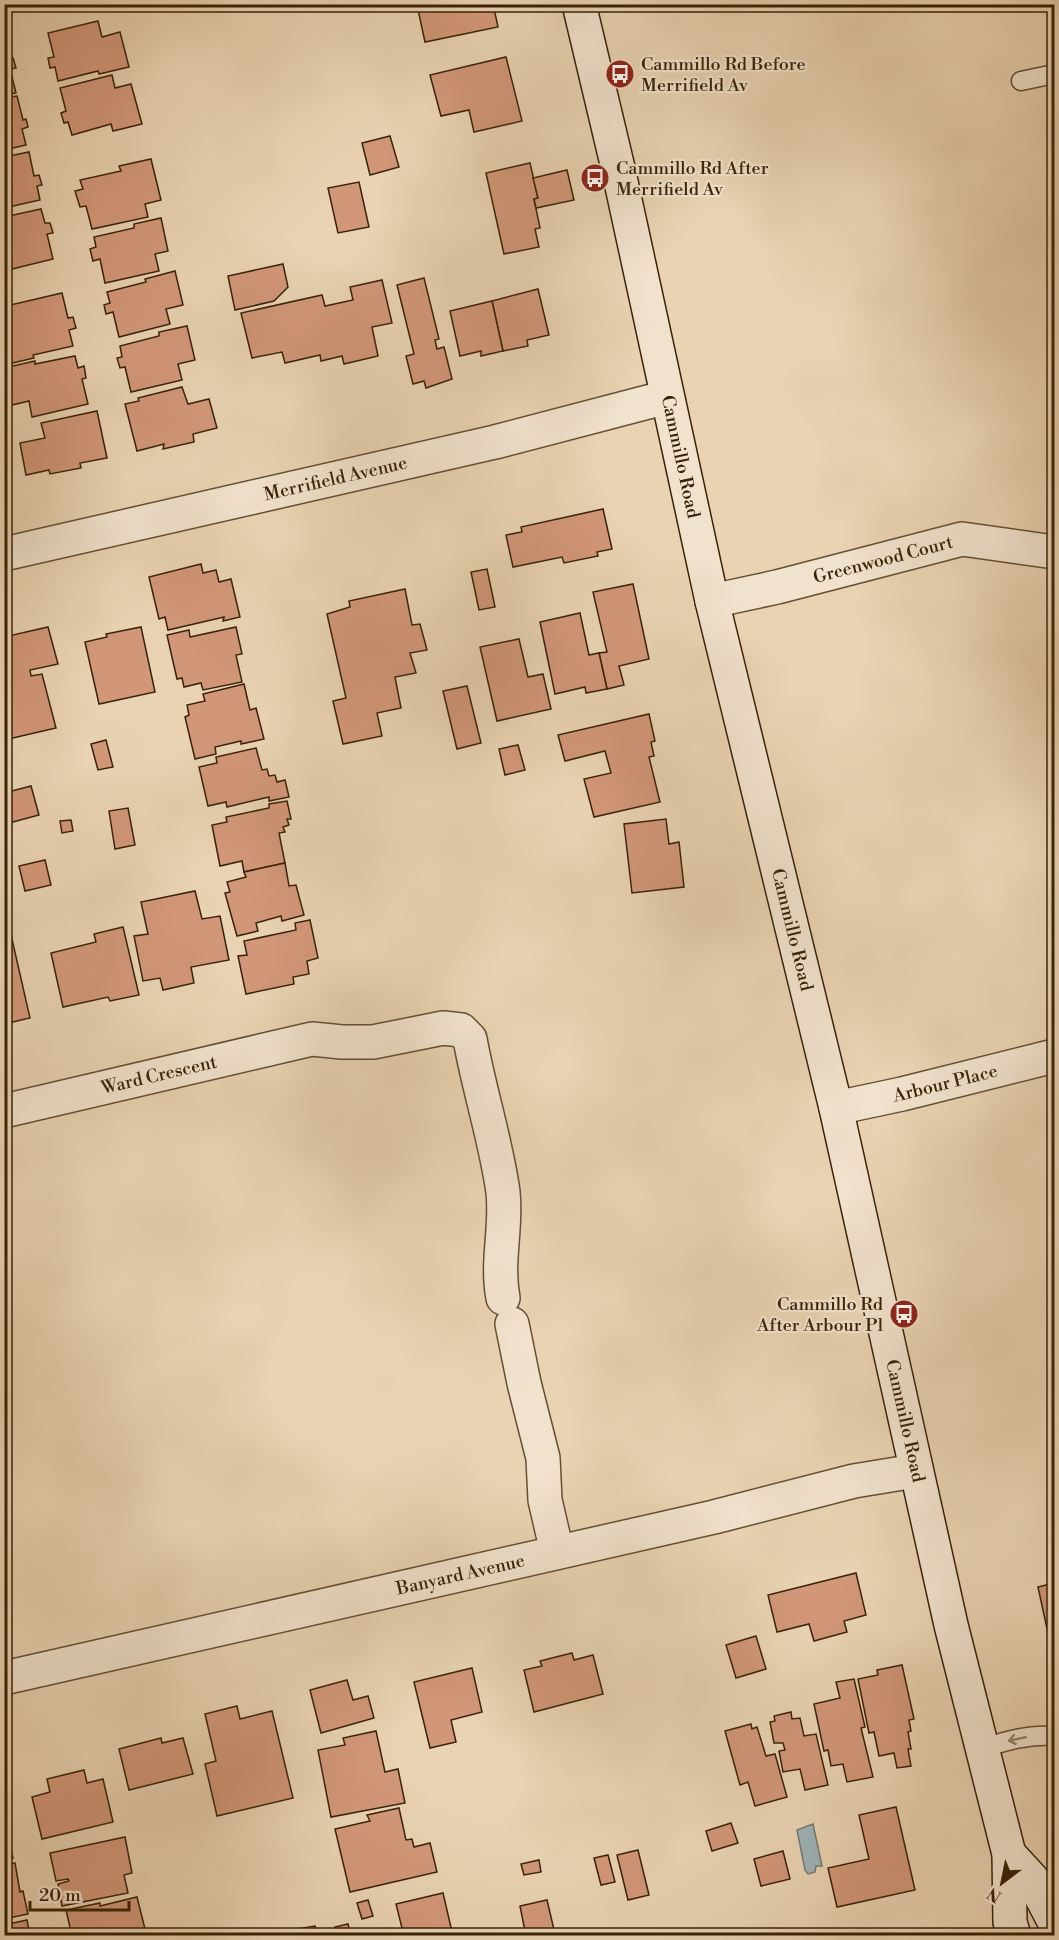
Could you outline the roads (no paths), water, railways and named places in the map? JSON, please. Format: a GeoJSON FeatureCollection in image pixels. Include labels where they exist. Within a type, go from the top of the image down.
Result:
{"type":"FeatureCollection","features":[{"type":"Feature","properties":{"kind":"street","name":"Cammillo Road"},"geometry":{"type":"LineString","coordinates":[[579,4],[618,168],[712,601],[836,1108],[915,1471],[981,1749],[1009,1854],[1010,1922],[1014,1935]]}},
{"type":"Feature","properties":{"kind":"street","name":"Merrifield Avenue"},"geometry":{"type":"LineString","coordinates":[[4,554],[495,442],[667,397]]}},
{"type":"Feature","properties":{"kind":"street","name":"Greenwood Court"},"geometry":{"type":"LineString","coordinates":[[712,601],[777,587],[962,539],[1054,552]]}},
{"type":"Feature","properties":{"kind":"street","name":"Ward Crescent"},"geometry":{"type":"LineString","coordinates":[[4,1111],[312,1039],[373,1042],[443,1028],[462,1030],[470,1039],[503,1193],[504,1226],[500,1280],[543,1458],[545,1500],[557,1552]]}},
{"type":"Feature","properties":{"kind":"street","name":"Arbour Place"},"geometry":{"type":"LineString","coordinates":[[836,1108],[1054,1056]]}},
{"type":"Feature","properties":{"kind":"street","name":"Banyard Avenue"},"geometry":{"type":"LineString","coordinates":[[4,1678],[714,1517],[854,1480],[915,1471]]}},
{"type":"Feature","properties":{"kind":"street","name":"Cammillo Road"},"geometry":{"type":"LineString","coordinates":[[1009,1854],[1032,1879],[1054,1921]]}},
{"type":"Feature","properties":{"kind":"lane"},"geometry":{"type":"LineString","coordinates":[[1021,81],[1054,74]]}},
{"type":"Feature","properties":{"kind":"lane"},"geometry":{"type":"LineString","coordinates":[[981,1749],[1037,1735],[1054,1736]]}},
{"type":"Feature","properties":{"kind":"water"},"geometry":{"type":"Polygon","coordinates":[[[813,1824],[822,1866],[816,1866],[815,1872],[808,1874],[805,1870],[797,1830],[813,1824]]]}},
{"type":"Feature","properties":{"kind":"place","name":"Cammillo Rd Before Merrifield Av"},"geometry":{"type":"Point","coordinates":[620,74]}},
{"type":"Feature","properties":{"kind":"place","name":"Cammillo Rd After Merrifield Av"},"geometry":{"type":"Point","coordinates":[595,178]}},
{"type":"Feature","properties":{"kind":"place","name":"Cammillo Rd After Arbour Pl"},"geometry":{"type":"Point","coordinates":[904,1314]}}]}
